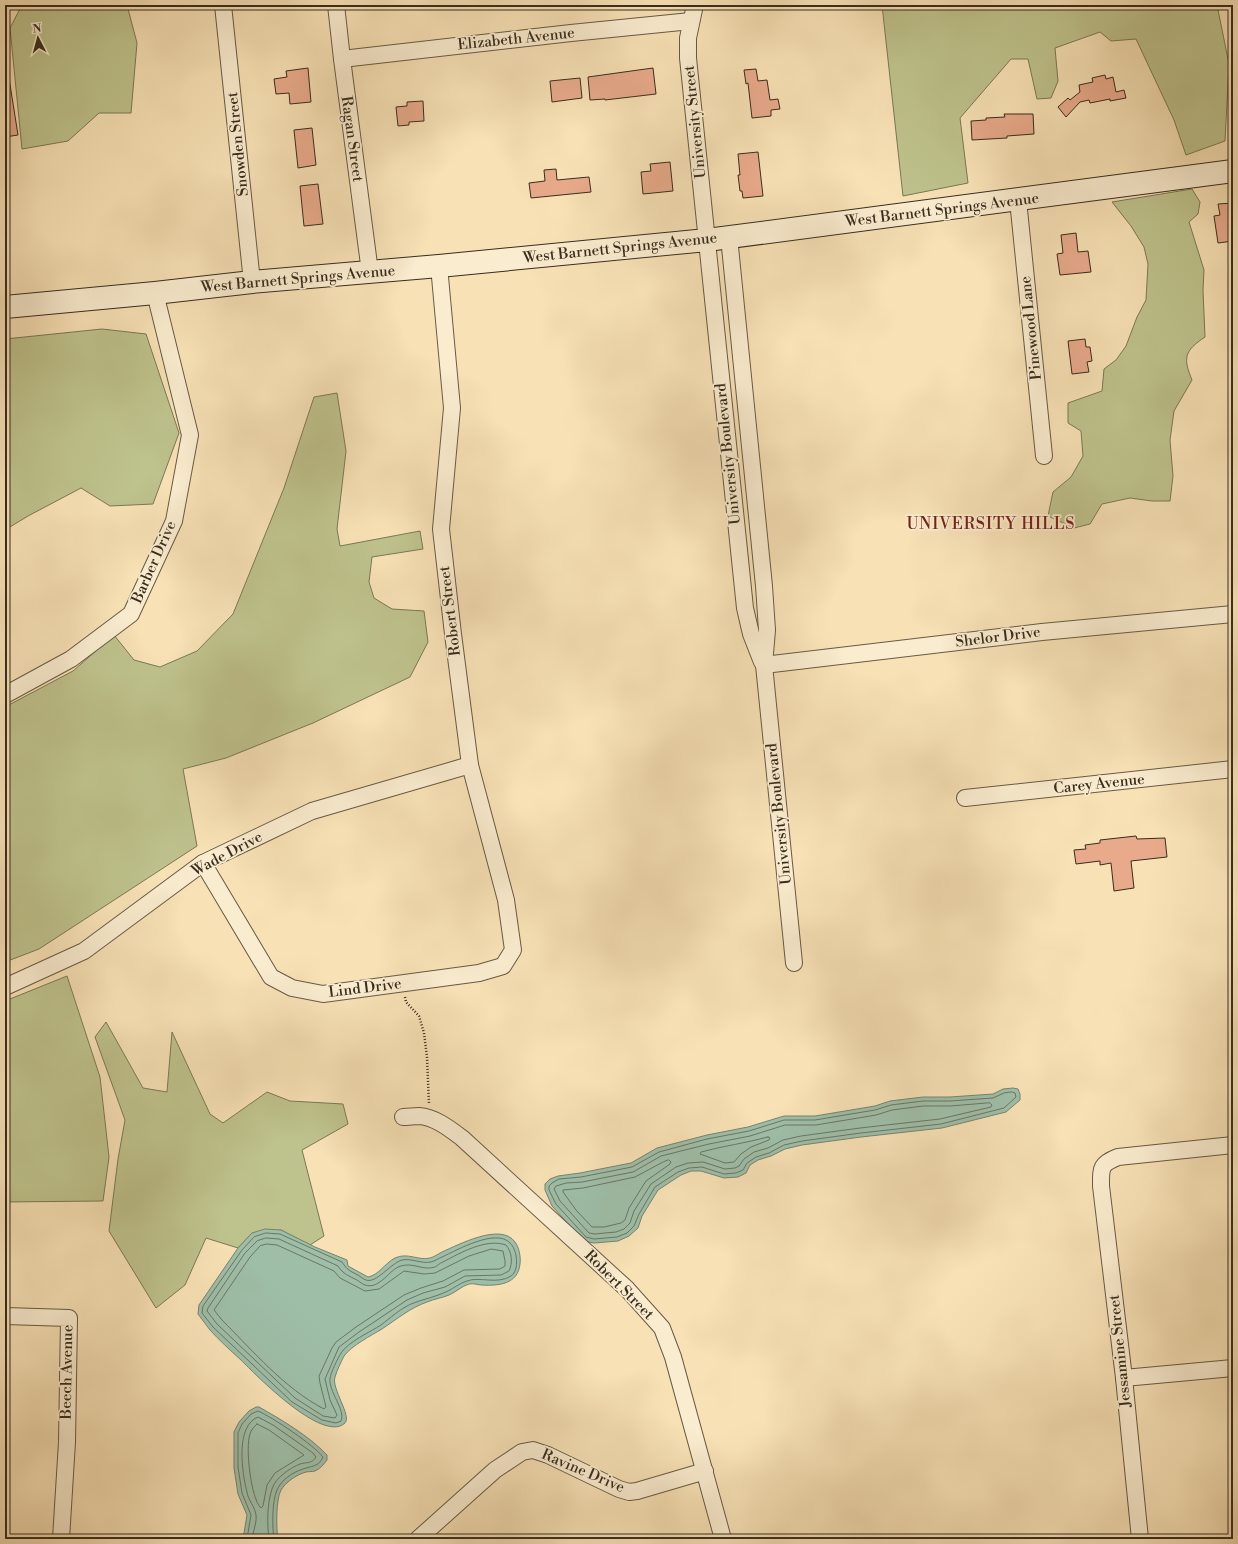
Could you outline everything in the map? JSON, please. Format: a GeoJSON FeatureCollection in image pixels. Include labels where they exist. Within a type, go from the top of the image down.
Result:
{"type":"FeatureCollection","features":[{"type":"Feature","properties":{"kind":"street","name":"Snowden Street"},"geometry":{"type":"LineString","coordinates":[[223,5],[252,282]]}},
{"type":"Feature","properties":{"kind":"street","name":"Ragan Street"},"geometry":{"type":"LineString","coordinates":[[336,5],[370,272]]}},
{"type":"Feature","properties":{"kind":"street","name":"University Street"},"geometry":{"type":"LineString","coordinates":[[695,5],[687,45],[707,240]]}},
{"type":"Feature","properties":{"kind":"street","name":"Elizabeth Avenue"},"geometry":{"type":"LineString","coordinates":[[342,60],[571,33],[691,21]]}},
{"type":"Feature","properties":{"kind":"street","name":"West Barnett Springs Avenue"},"geometry":{"type":"LineString","coordinates":[[5,307],[155,294],[252,282],[439,266],[707,240],[1233,171]]}},
{"type":"Feature","properties":{"kind":"street","name":"Pinewood Lane"},"geometry":{"type":"LineString","coordinates":[[1018,200],[1044,456]]}},
{"type":"Feature","properties":{"kind":"street","name":"University Boulevard"},"geometry":{"type":"LineString","coordinates":[[729,237],[764,586],[767,630],[764,665],[794,964]]}},
{"type":"Feature","properties":{"kind":"street","name":"University Boulevard"},"geometry":{"type":"LineString","coordinates":[[707,240],[711,292],[745,608],[751,634],[764,665]]}},
{"type":"Feature","properties":{"kind":"street","name":"Robert Street"},"geometry":{"type":"LineString","coordinates":[[439,266],[452,408],[441,529],[452,634],[470,765],[506,900],[513,950]]}},
{"type":"Feature","properties":{"kind":"street","name":"Barber Drive"},"geometry":{"type":"LineString","coordinates":[[5,695],[71,659],[131,614],[174,521],[190,435],[155,294]]}},
{"type":"Feature","properties":{"kind":"street","name":"Shelor Drive"},"geometry":{"type":"LineString","coordinates":[[764,665],[1042,632],[1233,614]]}},
{"type":"Feature","properties":{"kind":"street","name":"Wade Drive"},"geometry":{"type":"LineString","coordinates":[[5,987],[84,951],[203,863],[312,811],[470,765]]}},
{"type":"Feature","properties":{"kind":"street","name":"Carey Avenue"},"geometry":{"type":"LineString","coordinates":[[965,798],[1233,769]]}},
{"type":"Feature","properties":{"kind":"street","name":"Lind Drive"},"geometry":{"type":"LineString","coordinates":[[203,863],[271,977],[292,988],[323,994],[479,973],[503,966],[513,950]]}},
{"type":"Feature","properties":{"kind":"street","name":"Robert Street"},"geometry":{"type":"LineString","coordinates":[[403,1117],[420,1116],[432,1120],[444,1125],[462,1138],[627,1290],[662,1328],[673,1357],[723,1539]]}},
{"type":"Feature","properties":{"kind":"street","name":"Jessamine Street"},"geometry":{"type":"LineString","coordinates":[[1140,1539],[1124,1378],[1102,1186],[1102,1168],[1105,1164],[1118,1157],[1233,1145]]}},
{"type":"Feature","properties":{"kind":"street","name":"Beech Avenue"},"geometry":{"type":"LineString","coordinates":[[5,1316],[69,1318],[67,1442],[60,1539]]}},
{"type":"Feature","properties":{"kind":"street"},"geometry":{"type":"LineString","coordinates":[[1124,1378],[1233,1368]]}},
{"type":"Feature","properties":{"kind":"street","name":"Ravine Drive"},"geometry":{"type":"LineString","coordinates":[[418,1539],[495,1470],[522,1452],[533,1450],[548,1455],[619,1489],[629,1492],[705,1471]]}},
{"type":"Feature","properties":{"kind":"path"},"geometry":{"type":"LineString","coordinates":[[404,983],[406,1002],[419,1016],[424,1033],[432,1120]]}},
{"type":"Feature","properties":{"kind":"green space"},"geometry":{"type":"Polygon","coordinates":[[[22,5],[127,5],[137,43],[131,113],[99,113],[68,141],[22,149],[10,28],[22,5]]]}},
{"type":"Feature","properties":{"kind":"green space"},"geometry":{"type":"Polygon","coordinates":[[[882,5],[1217,5],[1229,64],[1225,141],[1186,155],[1174,120],[1136,39],[1111,41],[1100,32],[1055,48],[1058,81],[1051,98],[1037,99],[1028,59],[1011,59],[960,118],[968,183],[903,196],[882,5]]]}},
{"type":"Feature","properties":{"kind":"green space"},"geometry":{"type":"Polygon","coordinates":[[[1192,189],[1200,202],[1198,214],[1189,222],[1204,270],[1203,290],[1205,337],[1189,351],[1187,356],[1187,366],[1192,380],[1174,411],[1170,440],[1173,476],[1170,501],[1152,501],[1130,498],[1102,504],[1090,524],[1074,528],[1048,516],[1053,492],[1071,477],[1083,456],[1081,431],[1068,423],[1068,403],[1102,391],[1104,369],[1116,360],[1126,346],[1137,317],[1146,300],[1148,264],[1144,247],[1131,226],[1112,202],[1192,189]]]}},
{"type":"Feature","properties":{"kind":"green space"},"geometry":{"type":"Polygon","coordinates":[[[102,329],[146,334],[179,433],[153,504],[110,506],[81,488],[5,530],[5,339],[102,329]]]}},
{"type":"Feature","properties":{"kind":"green space"},"geometry":{"type":"Polygon","coordinates":[[[337,393],[346,451],[337,529],[340,546],[420,531],[423,549],[372,557],[369,582],[374,598],[392,609],[424,611],[428,642],[410,677],[313,723],[226,758],[183,769],[197,846],[39,949],[5,962],[5,707],[73,671],[114,635],[134,660],[160,667],[197,651],[233,614],[284,488],[314,397],[337,393]]]}},
{"type":"Feature","properties":{"kind":"green space"},"geometry":{"type":"Polygon","coordinates":[[[67,976],[100,1077],[109,1157],[103,1201],[5,1202],[5,1001],[67,976]]]}},
{"type":"Feature","properties":{"kind":"green space"},"geometry":{"type":"Polygon","coordinates":[[[106,1022],[143,1088],[167,1092],[172,1032],[210,1114],[223,1123],[267,1092],[290,1101],[343,1104],[348,1124],[302,1150],[324,1236],[310,1245],[281,1230],[252,1233],[238,1248],[206,1238],[185,1285],[156,1308],[109,1231],[118,1159],[125,1120],[95,1037],[106,1022]]]}},
{"type":"Feature","properties":{"kind":"water"},"geometry":{"type":"Polygon","coordinates":[[[1003,1089],[1018,1089],[1020,1100],[1006,1112],[942,1128],[861,1137],[802,1145],[785,1149],[771,1156],[758,1160],[750,1165],[746,1173],[738,1177],[724,1178],[701,1171],[691,1171],[681,1175],[658,1190],[642,1216],[638,1228],[629,1236],[618,1241],[594,1243],[584,1241],[552,1206],[545,1190],[545,1184],[550,1179],[558,1176],[631,1163],[657,1148],[707,1135],[748,1127],[784,1116],[815,1116],[875,1106],[890,1101],[923,1097],[993,1094],[1003,1089]]]}},
{"type":"Feature","properties":{"kind":"water"},"geometry":{"type":"Polygon","coordinates":[[[265,1229],[281,1230],[315,1247],[347,1260],[348,1266],[368,1277],[372,1276],[395,1258],[400,1256],[426,1259],[468,1240],[500,1234],[508,1236],[515,1242],[518,1247],[520,1264],[516,1276],[512,1280],[495,1285],[466,1285],[449,1295],[415,1307],[351,1348],[344,1356],[335,1377],[336,1388],[346,1414],[346,1419],[345,1423],[335,1427],[321,1424],[306,1416],[274,1392],[210,1330],[198,1314],[199,1305],[238,1248],[252,1233],[265,1229]]]}},
{"type":"Feature","properties":{"kind":"water"},"geometry":{"type":"Polygon","coordinates":[[[259,1407],[277,1417],[295,1429],[312,1441],[327,1455],[327,1460],[319,1469],[305,1472],[297,1476],[288,1482],[281,1490],[278,1500],[277,1514],[278,1539],[243,1539],[247,1515],[238,1494],[234,1468],[234,1432],[239,1422],[249,1411],[259,1407]]]}},
{"type":"Feature","properties":{"kind":"building"},"geometry":{"type":"Polygon","coordinates":[[[5,53],[18,135],[5,137],[5,53]]]}},
{"type":"Feature","properties":{"kind":"building"},"geometry":{"type":"Polygon","coordinates":[[[308,68],[311,102],[290,104],[289,93],[276,94],[274,79],[287,77],[286,71],[308,68]]]}},
{"type":"Feature","properties":{"kind":"building"},"geometry":{"type":"Polygon","coordinates":[[[653,68],[656,94],[605,100],[590,100],[588,77],[653,68]]]}},
{"type":"Feature","properties":{"kind":"building"},"geometry":{"type":"Polygon","coordinates":[[[756,69],[758,81],[767,80],[770,100],[778,99],[780,109],[771,110],[771,116],[752,118],[748,83],[746,84],[744,70],[756,69]]]}},
{"type":"Feature","properties":{"kind":"building"},"geometry":{"type":"Polygon","coordinates":[[[1105,75],[1106,79],[1113,77],[1116,92],[1124,90],[1126,98],[1110,101],[1110,99],[1090,103],[1089,100],[1080,102],[1066,117],[1058,107],[1068,98],[1070,100],[1080,92],[1079,85],[1093,82],[1092,78],[1105,75]]]}},
{"type":"Feature","properties":{"kind":"building"},"geometry":{"type":"Polygon","coordinates":[[[580,78],[582,98],[552,102],[550,81],[580,78]]]}},
{"type":"Feature","properties":{"kind":"building"},"geometry":{"type":"Polygon","coordinates":[[[423,101],[424,121],[409,122],[409,125],[398,126],[396,107],[407,106],[407,102],[423,101]]]}},
{"type":"Feature","properties":{"kind":"building"},"geometry":{"type":"Polygon","coordinates":[[[1004,114],[1033,114],[1034,134],[1007,136],[1007,138],[972,140],[971,121],[986,120],[986,118],[1005,117],[1004,114]]]}},
{"type":"Feature","properties":{"kind":"building"},"geometry":{"type":"Polygon","coordinates":[[[312,128],[316,165],[298,168],[294,130],[312,128]]]}},
{"type":"Feature","properties":{"kind":"building"},"geometry":{"type":"Polygon","coordinates":[[[758,152],[763,196],[743,198],[742,191],[740,191],[738,175],[740,175],[738,154],[758,152]]]}},
{"type":"Feature","properties":{"kind":"building"},"geometry":{"type":"Polygon","coordinates":[[[670,162],[673,191],[643,194],[641,172],[651,171],[650,164],[670,162]]]}},
{"type":"Feature","properties":{"kind":"building"},"geometry":{"type":"Polygon","coordinates":[[[556,169],[557,180],[589,177],[591,192],[531,198],[529,183],[545,181],[544,170],[556,169]]]}},
{"type":"Feature","properties":{"kind":"building"},"geometry":{"type":"Polygon","coordinates":[[[318,184],[323,224],[304,226],[300,186],[318,184]]]}},
{"type":"Feature","properties":{"kind":"building"},"geometry":{"type":"Polygon","coordinates":[[[1233,203],[1233,241],[1218,243],[1214,216],[1220,215],[1218,204],[1233,203]]]}},
{"type":"Feature","properties":{"kind":"building"},"geometry":{"type":"Polygon","coordinates":[[[1076,233],[1078,252],[1088,251],[1091,272],[1060,275],[1057,254],[1063,253],[1061,235],[1076,233]]]}},
{"type":"Feature","properties":{"kind":"building"},"geometry":{"type":"Polygon","coordinates":[[[1085,339],[1086,347],[1090,347],[1092,361],[1087,362],[1089,372],[1072,374],[1068,341],[1085,339]]]}},
{"type":"Feature","properties":{"kind":"building"},"geometry":{"type":"Polygon","coordinates":[[[1136,836],[1137,839],[1165,838],[1167,857],[1131,861],[1134,888],[1114,891],[1111,863],[1100,865],[1100,861],[1076,864],[1074,850],[1086,849],[1085,845],[1100,843],[1100,840],[1136,836]]]}},
{"type":"Feature","properties":{"kind":"district","name":"UNIVERSITY HILLS"},"geometry":{"type":"Point","coordinates":[991,524]}}]}
